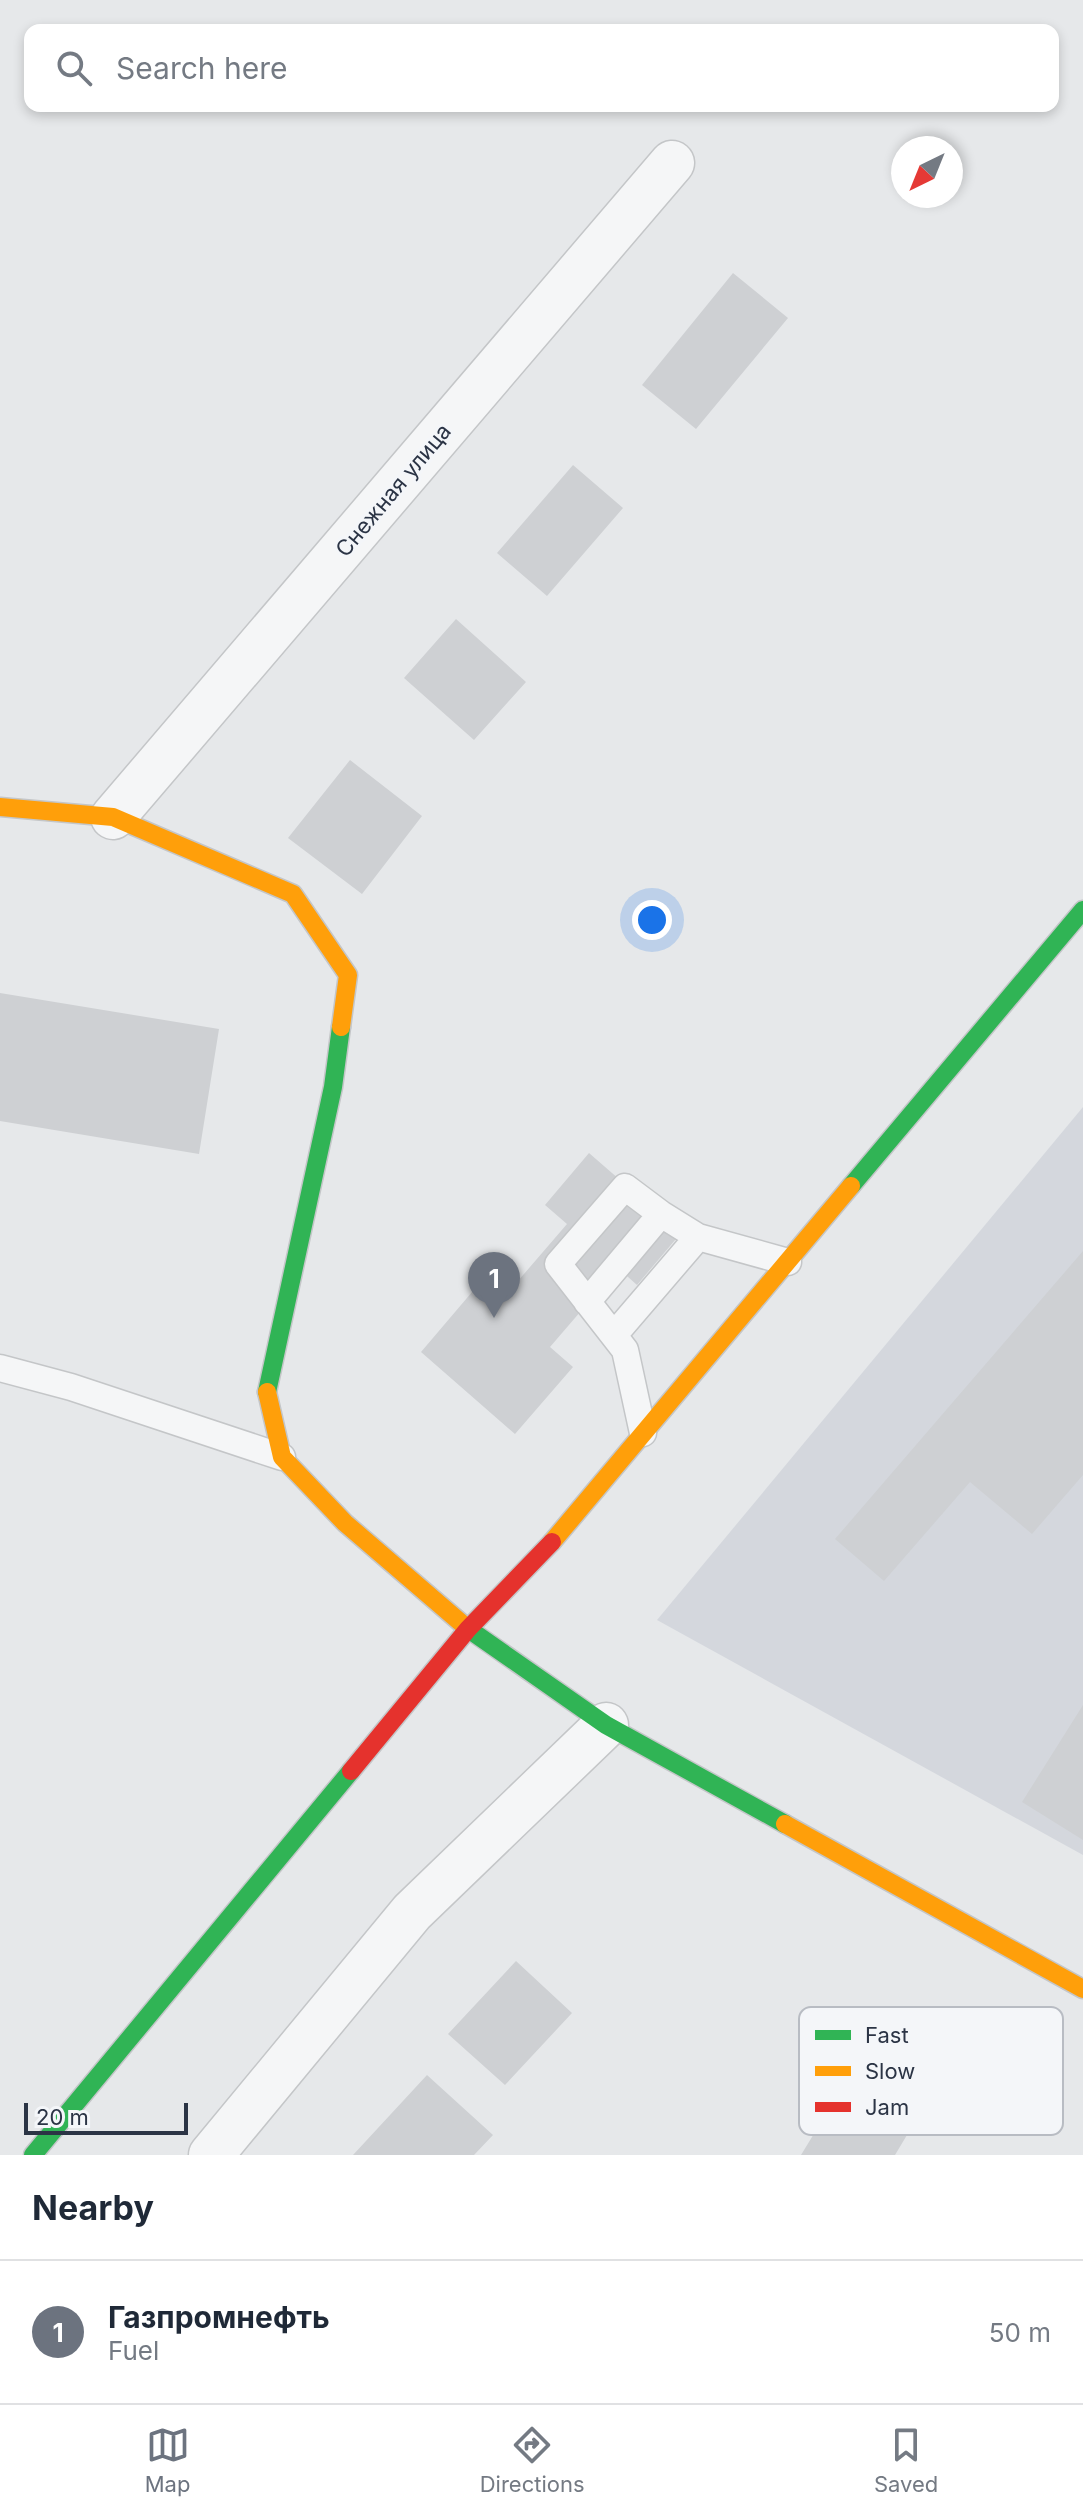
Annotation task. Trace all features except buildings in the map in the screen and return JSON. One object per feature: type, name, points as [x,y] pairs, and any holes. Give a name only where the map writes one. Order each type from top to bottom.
[{"type":"street","name":"Снежная улица","points":[[113,817],[672,163]]},
{"type":"street","points":[[0,807],[113,817],[293,894],[348,975],[330,1102],[266,1389],[282,1457],[345,1523],[468,1629],[606,1725],[1083,1989]]},
{"type":"street","points":[[33,2155],[468,1629],[538,1558],[1083,910]]},
{"type":"street","points":[[211,2155],[412,1912],[606,1725]]},
{"type":"lane","points":[[643,1433],[625,1350],[558,1264],[625,1187],[698,1237],[788,1262]]},
{"type":"lane","points":[[587,1302],[661,1214]]},
{"type":"lane","points":[[614,1335],[698,1237]]},
{"type":"lane","points":[[0,1368],[71,1387],[282,1457]]},
{"type":"shaded area","points":[[1083,1107],[1083,1855],[657,1620]]},
{"type":"traffic: fast","points":[[851,1186],[1083,910]]},
{"type":"traffic: fast","points":[[267,1392],[333,1087],[341,1027]]},
{"type":"traffic: fast","points":[[467,1628],[606,1725],[785,1824]]},
{"type":"traffic: fast","points":[[33,2155],[351,1771]]},
{"type":"traffic: slow","points":[[0,807],[113,817],[293,894],[348,975],[341,1027]]},
{"type":"traffic: slow","points":[[552,1542],[851,1186]]},
{"type":"traffic: slow","points":[[267,1392],[282,1457],[345,1523],[467,1628]]},
{"type":"traffic: slow","points":[[785,1824],[1083,1989]]},
{"type":"traffic: jam","points":[[351,1771],[468,1629],[552,1542]]},
{"type":"place","name":"Газпромнефть","points":[[494,1318]]}]
